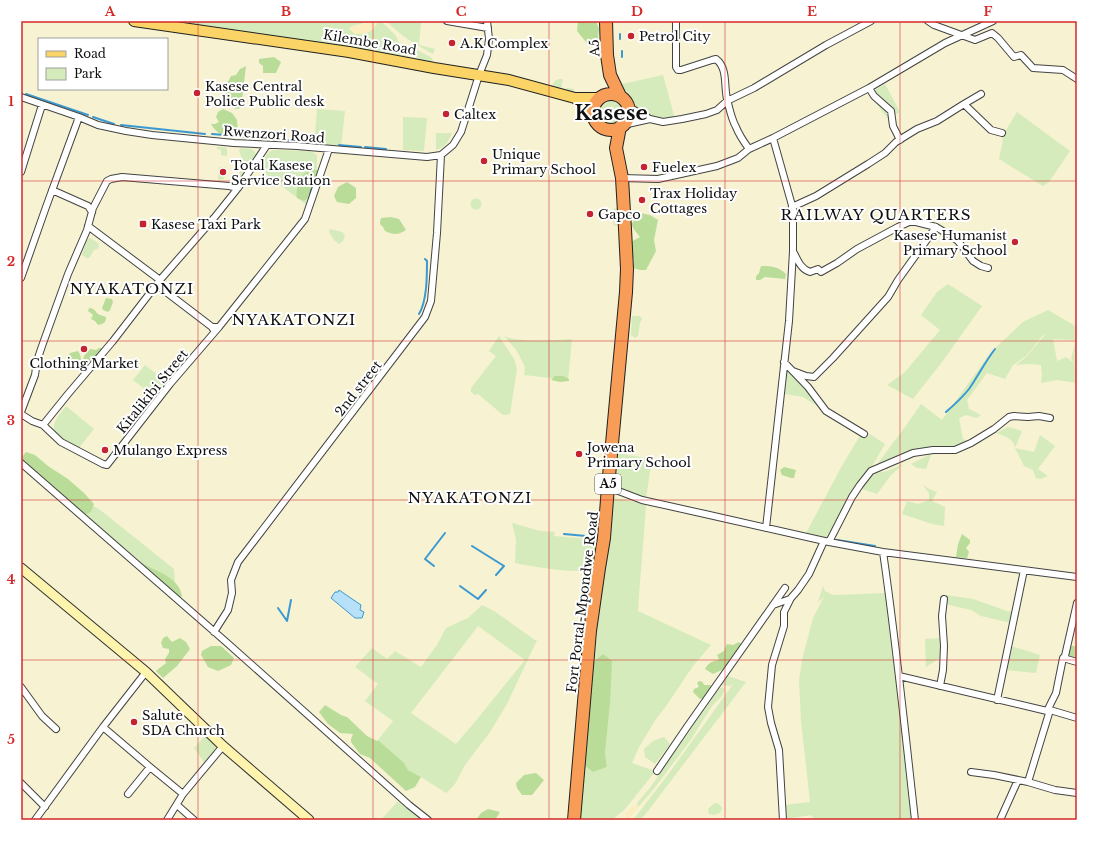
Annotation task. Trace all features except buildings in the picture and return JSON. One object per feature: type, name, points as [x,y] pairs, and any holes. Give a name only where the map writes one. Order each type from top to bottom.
[{"type":"highway","name":"A5","points":[[606,21],[608,43],[607,55],[610,74],[620,96],[626,101],[629,107],[627,120],[622,126]]},
{"type":"highway","name":"A5","points":[[592,112],[593,107],[601,96],[610,74]]},
{"type":"highway","name":"Kilembe Road","points":[[601,96],[612,94],[620,96]]},
{"type":"highway","name":"Kilembe Road","points":[[592,112],[597,124],[602,128]]},
{"type":"highway","points":[[602,128],[614,130],[622,126]]},
{"type":"highway","name":"Fort Portal-Mpondwe Road","points":[[616,148],[622,126]]},
{"type":"highway","name":"Fort Portal-Mpondwe Road","points":[[574,820],[590,631],[604,538],[626,292],[626,246],[622,178],[616,148],[602,128]]},
{"type":"main road","name":"Kilembe Road","points":[[134,21],[330,49],[509,80],[575,98],[601,96]]},
{"type":"main road","name":"Kilembe Road","points":[[575,98],[592,112]]},
{"type":"street","points":[[447,21],[488,28]]},
{"type":"street","points":[[441,155],[453,145],[461,132],[487,55],[489,39],[487,21]]},
{"type":"street","points":[[676,21],[677,69],[681,70],[716,59],[721,64],[725,78],[727,101],[736,128],[749,149]]},
{"type":"street","points":[[629,107],[650,119],[663,122],[706,114],[717,110],[727,101],[754,88],[826,45],[871,21]]},
{"type":"street","points":[[928,21],[934,25],[975,40],[992,33],[1014,57],[1021,55],[1033,68],[1063,70],[1077,79]]},
{"type":"street","points":[[622,178],[658,179],[718,166],[738,158],[749,149],[774,138],[869,88],[945,43],[993,21]]},
{"type":"street","points":[[869,88],[874,96],[891,111],[893,126],[900,140]]},
{"type":"street","points":[[792,207],[816,196],[843,180],[886,153],[896,142],[917,129],[937,121],[982,94]]},
{"type":"street","name":"Rwenzori Road","points":[[21,97],[98,125],[146,134],[234,143],[427,157],[441,155]]},
{"type":"street","points":[[964,104],[991,130],[1002,133]]},
{"type":"street","points":[[21,172],[42,105]]},
{"type":"street","points":[[21,278],[79,117]]},
{"type":"street","points":[[622,126],[650,119]]},
{"type":"street","points":[[766,528],[789,321],[793,251],[792,207],[774,138]]},
{"type":"street","points":[[238,188],[122,177],[107,181],[95,204],[88,226],[68,274],[42,346],[37,361],[35,375],[21,413],[32,421],[43,425],[158,283],[238,188],[267,145]]},
{"type":"street","name":"Kitalikibi Street","points":[[43,425],[61,442],[107,465],[170,384],[305,219],[308,214],[329,149]]},
{"type":"street","name":"2nd street","points":[[214,632],[228,610],[232,593],[231,580],[238,562],[425,317],[432,301],[441,155]]},
{"type":"street","points":[[52,190],[88,206],[92,212]]},
{"type":"street","points":[[88,206],[95,204]]},
{"type":"street","points":[[793,251],[799,264],[806,271],[810,272],[818,269],[821,272],[858,248],[909,222],[916,222],[936,227],[956,238],[973,261],[988,268]]},
{"type":"street","points":[[88,226],[215,329]]},
{"type":"street","points":[[793,371],[806,376],[814,377],[833,358],[888,297],[898,280],[936,227]]},
{"type":"street","points":[[784,362],[808,387],[826,411],[864,434]]},
{"type":"street","points":[[784,820],[779,750],[768,707],[772,665],[777,653],[784,626],[784,612],[790,599],[809,574],[852,497],[871,471],[914,453],[933,450],[955,450],[971,443],[994,429],[1009,416],[1039,416],[1050,418]]},
{"type":"street","points":[[21,463],[428,820]]},
{"type":"street","points":[[608,488],[642,500],[826,542],[883,552],[1076,575]]},
{"type":"street","points":[[883,552],[915,820]]},
{"type":"street","points":[[21,568],[146,672],[223,746],[309,820]]},
{"type":"street","points":[[997,700],[1024,570]]},
{"type":"street","points":[[657,771],[785,588]]},
{"type":"street","points":[[773,605],[790,599]]},
{"type":"street","points":[[940,686],[943,670],[944,646],[942,616],[944,599]]},
{"type":"street","points":[[1028,782],[1049,711],[1056,693],[1063,658],[1065,656],[1077,604]]},
{"type":"street","points":[[1063,658],[1077,662]]},
{"type":"street","points":[[35,820],[103,727],[146,672]]},
{"type":"street","points":[[899,676],[1077,718]]},
{"type":"street","points":[[21,687],[42,716],[56,729]]},
{"type":"street","points":[[103,727],[183,794]]},
{"type":"street","points":[[167,820],[183,794],[223,746]]},
{"type":"street","points":[[128,794],[150,767]]},
{"type":"street","points":[[971,772],[994,775],[1028,782],[1055,790],[1077,793]]},
{"type":"street","points":[[1000,820],[1018,780]]},
{"type":"street","points":[[21,783],[45,807]]},
{"type":"street","points":[[177,805],[194,820]]},
{"type":"shaded area","points":[[21,21],[1077,21],[1077,820],[21,820]]},
{"type":"green space","points":[[164,21],[367,21],[349,28],[355,34],[376,26],[378,21],[381,21],[396,36],[402,50],[412,60],[320,43]]},
{"type":"green space","points":[[386,21],[421,22],[419,45],[435,49],[433,54],[408,39]]},
{"type":"green space","points":[[578,21],[596,21],[599,29],[597,43],[591,46],[586,42],[577,31]]},
{"type":"green space","points":[[414,48],[432,58],[433,61],[425,61],[417,58]]},
{"type":"green space","points":[[274,57],[281,62],[276,73],[263,73],[263,66],[259,63],[259,59]]},
{"type":"green space","points":[[246,66],[241,108],[235,109],[229,101],[223,97],[221,89],[231,76],[236,75],[240,69]]},
{"type":"green space","points":[[663,75],[675,119],[649,115],[640,111],[618,85]]},
{"type":"green space","points":[[559,79],[563,79],[561,89],[574,89],[573,94],[554,88],[552,85]]},
{"type":"green space","points":[[885,84],[900,112],[888,119],[869,94]]},
{"type":"green space","points":[[611,100],[620,104],[624,113],[620,122],[611,126],[602,122],[598,113],[602,104]]},
{"type":"green space","points":[[223,109],[232,113],[237,120],[238,132],[233,137],[220,134],[211,124],[219,122],[216,117],[218,112]]},
{"type":"green space","points":[[317,109],[345,111],[341,146],[314,144]]},
{"type":"green space","points":[[1017,112],[1070,151],[1049,182],[1043,186],[999,159],[1003,135]]},
{"type":"green space","points":[[403,117],[427,118],[424,151],[403,150]]},
{"type":"green space","points":[[436,133],[452,133],[446,144],[436,150]]},
{"type":"green space","points":[[217,147],[225,147],[227,149],[227,156],[221,155],[221,150],[217,149]]},
{"type":"green space","points":[[240,148],[253,150],[255,152],[255,157],[239,178],[237,177],[241,165],[241,156],[239,152]]},
{"type":"green space","points":[[273,150],[310,151],[317,155],[317,168],[308,206],[259,169],[266,155]]},
{"type":"green space","points":[[219,167],[226,167],[224,179],[219,180],[218,178]]},
{"type":"green space","points":[[312,169],[317,170],[315,187],[309,197],[304,201],[297,198],[297,189],[303,175]]},
{"type":"green space","points":[[347,182],[356,188],[356,198],[349,204],[337,202],[334,196],[338,187]]},
{"type":"green space","points":[[474,199],[478,199],[480,200],[480,208],[474,209],[471,206],[471,202]]},
{"type":"green space","points":[[618,207],[617,225],[614,226],[612,210]]},
{"type":"green space","points":[[640,213],[650,215],[658,220],[654,240],[656,251],[646,270],[633,268],[634,259],[630,256],[629,243],[640,237],[631,224],[634,221],[629,216],[631,214]]},
{"type":"green space","points":[[391,217],[399,219],[406,230],[396,234],[385,231],[380,224],[381,218]]},
{"type":"green space","points":[[330,229],[342,232],[345,236],[343,241],[339,244],[334,240],[329,232]]},
{"type":"green space","points":[[89,238],[98,243],[99,246],[98,249],[94,250],[89,258],[86,258],[82,255],[86,242]]},
{"type":"green space","points":[[761,266],[778,268],[786,274],[785,279],[765,277],[760,280],[756,280],[756,276],[759,273]]},
{"type":"green space","points":[[948,284],[982,306],[942,362],[913,399],[887,385],[905,372],[940,330],[921,315],[937,292]]},
{"type":"green space","points":[[106,298],[112,299],[113,302],[108,312],[102,308]]},
{"type":"green space","points":[[89,308],[106,317],[103,324],[98,325],[91,319],[93,315],[88,311]]},
{"type":"green space","points":[[1048,310],[1077,327],[1077,383],[1057,380],[1041,383],[1041,365],[1016,365],[1026,357],[1044,336],[1044,334],[1026,356],[1013,365],[1005,379],[987,373],[967,400],[969,409],[981,415],[977,418],[966,415],[959,418],[963,439],[969,442],[954,448],[933,449],[886,469],[872,471],[921,404],[942,420],[991,352],[1023,322]],"holes":[[[1053,339],[1076,340],[1071,359],[1074,363],[1066,357],[1057,361]]]},
{"type":"green space","points":[[632,316],[640,316],[642,319],[638,336],[635,338],[631,335]]},
{"type":"green space","points":[[499,336],[514,359],[517,369],[510,414],[503,415],[478,394],[475,395],[471,392],[471,388],[496,356],[489,351]]},
{"type":"green space","points":[[504,336],[518,340],[572,339],[568,380],[524,375],[525,367],[517,351]]},
{"type":"green space","points":[[103,348],[105,351],[89,366],[83,361],[84,356],[90,349],[96,350]]},
{"type":"green space","points":[[78,351],[81,357],[81,363],[78,367],[71,369],[67,364],[67,358],[70,353]]},
{"type":"green space","points":[[145,365],[171,385],[160,401],[133,380]]},
{"type":"green space","points":[[787,368],[808,389],[822,409],[803,397],[785,394]]},
{"type":"green space","points":[[555,376],[563,376],[569,379],[569,381],[560,382],[551,380]]},
{"type":"green space","points":[[66,406],[94,429],[78,449],[55,435],[55,422]]},
{"type":"green space","points":[[1008,427],[1022,431],[1015,448],[1011,440],[996,433]]},
{"type":"green space","points":[[861,434],[867,437],[870,434],[885,444],[829,538],[805,535],[843,464]]},
{"type":"green space","points":[[1040,435],[1055,446],[1038,469],[1048,476],[1041,479],[1036,478],[1033,470],[1024,466],[1015,448],[1034,452]]},
{"type":"green space","points":[[26,452],[35,455],[48,466],[68,479],[84,493],[94,504],[91,512],[85,515],[21,458]]},
{"type":"green space","points":[[935,452],[931,455],[926,469],[917,468],[911,464]]},
{"type":"green space","points":[[616,453],[652,459],[646,498],[623,492],[613,486]]},
{"type":"green space","points":[[904,464],[891,475],[877,494],[862,489],[872,474],[887,471]]},
{"type":"green space","points":[[784,467],[796,470],[794,478],[782,475],[780,470]]},
{"type":"green space","points":[[922,484],[937,492],[932,501],[945,507],[944,526],[932,524],[902,514],[907,501],[918,504],[929,500],[929,493]]},
{"type":"green space","points":[[614,498],[646,504],[638,611],[711,645],[693,666],[656,719],[639,747],[632,763],[652,770],[654,773],[625,809],[612,820],[577,820],[584,765],[593,772],[607,767],[605,754],[610,704],[603,654],[594,661],[603,568]]},
{"type":"green space","points":[[93,506],[99,509],[174,569],[175,582],[141,562],[85,515],[91,512]]},
{"type":"green space","points":[[512,523],[540,531],[555,532],[554,536],[600,540],[593,571],[573,571],[515,563],[516,540]]},
{"type":"green space","points":[[962,534],[970,540],[970,543],[966,548],[969,552],[967,558],[956,557],[958,544]]},
{"type":"green space","points":[[137,559],[170,578],[179,589],[182,596],[180,598]]},
{"type":"green space","points":[[823,586],[825,591],[833,595],[887,593],[913,820],[814,820],[812,815],[784,819],[783,805],[810,802],[801,720],[799,681],[802,660],[813,618],[824,597],[818,602]]},
{"type":"green space","points":[[946,595],[973,599],[1014,612],[1011,623],[981,616],[971,610],[945,604]]},
{"type":"green space","points":[[482,605],[494,611],[537,640],[507,704],[490,732],[465,765],[455,784],[446,793],[408,770],[403,763],[378,740],[393,721],[365,701],[378,684],[355,667],[372,648],[387,659],[395,651],[421,667],[437,645],[446,628],[468,618]],"holes":[[[478,626],[525,660],[456,744],[411,713]]]},
{"type":"green space","points":[[167,636],[172,642],[180,638],[186,642],[190,649],[177,666],[163,678],[156,671],[166,663],[165,659],[169,653],[169,649],[163,648],[161,643],[163,638]]},
{"type":"green space","points":[[942,638],[943,656],[926,667],[925,639]]},
{"type":"green space","points":[[739,642],[742,645],[726,668],[713,674],[705,669],[710,663],[719,659],[717,655],[724,651],[727,644],[733,645]]},
{"type":"green space","points":[[211,646],[221,646],[234,658],[231,665],[218,671],[208,667],[201,655],[202,651]]},
{"type":"green space","points":[[1011,646],[1040,655],[1036,673],[1006,670]]},
{"type":"green space","points":[[1070,646],[1076,647],[1077,659],[1068,655],[1068,649]]},
{"type":"green space","points":[[603,654],[612,661],[610,704],[605,754],[607,767],[593,772],[584,765],[589,690],[594,661]]},
{"type":"green space","points":[[728,676],[746,682],[648,811],[640,820],[633,820],[667,776],[734,683],[730,686],[721,685]]},
{"type":"green space","points":[[699,681],[704,685],[712,686],[706,698],[700,699],[693,692],[694,689],[699,687],[697,683]]},
{"type":"green space","points":[[722,687],[725,689],[722,696],[712,706],[690,741],[653,790],[638,807],[637,803],[649,789],[719,689]]},
{"type":"green space","points":[[325,705],[347,717],[367,736],[377,741],[378,740],[404,763],[408,770],[421,777],[415,787],[406,791],[370,758],[360,754],[351,742],[353,734],[340,733],[328,724],[319,712]]},
{"type":"green space","points":[[205,736],[218,748],[206,765],[194,748]]},
{"type":"green space","points":[[664,737],[670,744],[655,764],[645,757],[644,749],[653,741]]},
{"type":"green space","points":[[536,773],[544,780],[532,795],[522,795],[517,788],[516,783],[524,775]]},
{"type":"green space","points":[[398,801],[421,820],[381,820]]},
{"type":"green space","points":[[715,803],[719,804],[722,808],[720,813],[714,815],[709,814],[708,809]]},
{"type":"green space","points":[[488,809],[500,812],[495,820],[476,820],[481,813]]},
{"type":"sand","points":[[367,21],[378,21],[371,31],[366,33],[355,34],[349,28],[363,24]]},
{"type":"sand","points":[[637,803],[638,807],[628,820],[626,820],[625,814]]},
{"type":"water","points":[[339,590],[361,605],[360,610],[364,612],[362,618],[355,618],[331,598],[335,592],[338,592]]},
{"type":"waterway","points":[[620,34],[620,39]]},
{"type":"waterway","points":[[622,51],[622,57]]},
{"type":"waterway","points":[[26,94],[88,115]]},
{"type":"waterway","points":[[93,117],[114,124]]},
{"type":"waterway","points":[[121,125],[205,134]]},
{"type":"waterway","points":[[212,134],[237,136],[238,134]]},
{"type":"waterway","points":[[244,137],[298,141],[298,138]]},
{"type":"waterway","points":[[339,145],[361,147]]},
{"type":"waterway","points":[[365,147],[386,149]]},
{"type":"waterway","points":[[310,198],[311,190]]},
{"type":"waterway","points":[[419,314],[424,302],[426,288],[427,261],[425,259]]},
{"type":"waterway","points":[[946,412],[969,389],[995,349]]},
{"type":"waterway","points":[[434,566],[425,559],[445,533]]},
{"type":"waterway","points":[[564,534],[586,536]]},
{"type":"waterway","points":[[837,540],[875,546]]},
{"type":"waterway","points":[[472,546],[504,566],[496,575]]},
{"type":"waterway","points":[[460,586],[478,599],[486,590]]},
{"type":"waterway","points":[[278,608],[287,621],[291,600]]},
{"type":"place","name":"Petrol City","points":[[631,36]]},
{"type":"place","name":"A.K Complex","points":[[452,43]]},
{"type":"place","name":"Kasese Central Police Public desk","points":[[197,93]]},
{"type":"place","name":"Caltex","points":[[446,114]]},
{"type":"place","name":"Unique Primary School","points":[[484,161]]},
{"type":"place","name":"Fuelex","points":[[644,167]]},
{"type":"place","name":"Total Kasese Service Station","points":[[223,172]]},
{"type":"place","name":"Trax Holiday Cottages","points":[[642,200]]},
{"type":"place","name":"Gapco","points":[[590,214]]},
{"type":"place","name":"Kasese Taxi Park","points":[[143,224]]},
{"type":"place","name":"Kasese Humanist Primary School","points":[[1015,242]]},
{"type":"place","name":"Clothing Market","points":[[84,349]]},
{"type":"place","name":"Mulango Express","points":[[105,450]]},
{"type":"place","name":"Jowena Primary School","points":[[579,454]]},
{"type":"place","name":"Salute SDA Church","points":[[134,722]]},
{"type":"district","name":"Kasese","points":[[611,113]]},
{"type":"district","name":"RAILWAY QUARTERS","points":[[876,215]]},
{"type":"district","name":"NYAKATONZI","points":[[132,289]]},
{"type":"district","name":"NYAKATONZI","points":[[294,320]]},
{"type":"district","name":"NYAKATONZI","points":[[470,498]]}]
